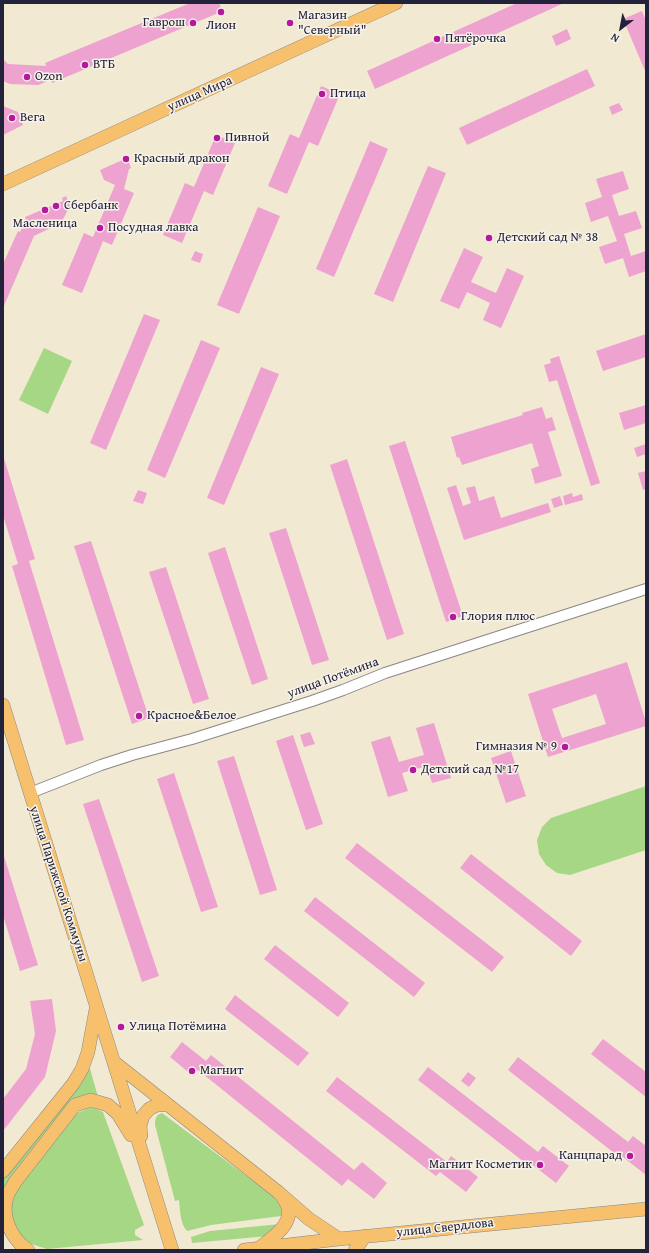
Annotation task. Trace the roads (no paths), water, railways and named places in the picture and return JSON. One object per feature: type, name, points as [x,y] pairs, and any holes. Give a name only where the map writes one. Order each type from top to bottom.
[{"type":"main road","name":"улица Мира","points":[[3,184],[396,3]]},
{"type":"main road","name":"улица Парижской Коммуны","points":[[3,705],[143,1157]]},
{"type":"main road","points":[[3,1171],[73,1084],[82,1069],[88,1052],[97,1005]]},
{"type":"main road","points":[[114,1062],[278,1192],[309,1219],[339,1239]]},
{"type":"main road","points":[[28,1250],[15,1240],[8,1228],[5,1205],[8,1195],[15,1182],[76,1105],[91,1100],[108,1105],[118,1114],[143,1157],[172,1250]]},
{"type":"main road","points":[[143,1157],[140,1126],[143,1116],[149,1109],[157,1105],[168,1105]]},
{"type":"main road","points":[[258,1249],[283,1229],[288,1219],[289,1214],[287,1204],[278,1192]]},
{"type":"main road","name":"улица Свердлова","points":[[244,1250],[365,1236],[646,1209]]},
{"type":"main road","points":[[355,1250],[365,1236]]},
{"type":"street","name":"улица Потёмина","points":[[30,792],[101,765],[192,739],[312,701],[385,673],[646,589]]},
{"type":"place","name":"Лион","points":[[221,12]]},
{"type":"place","name":"Гаврош","points":[[193,23]]},
{"type":"place","name":"Магазин \"Северный\"","points":[[290,23]]},
{"type":"place","name":"Пятёрочка","points":[[437,39]]},
{"type":"place","name":"ВТБ","points":[[85,65]]},
{"type":"place","name":"Ozon","points":[[27,77]]},
{"type":"place","name":"Птица","points":[[322,94]]},
{"type":"place","name":"Вега","points":[[12,118]]},
{"type":"place","name":"Пивной","points":[[217,138]]},
{"type":"place","name":"Красный дракон","points":[[126,159]]},
{"type":"place","name":"Сбербанк","points":[[56,206]]},
{"type":"place","name":"Масленица","points":[[45,210]]},
{"type":"place","name":"Посудная лавка","points":[[100,228]]},
{"type":"place","name":"Детский сад № 38","points":[[489,238]]},
{"type":"place","name":"Глория плюс","points":[[453,617]]},
{"type":"place","name":"Красное&Белое","points":[[139,716]]},
{"type":"place","name":"Гимназия № 9","points":[[565,747]]},
{"type":"place","name":"Детский сад №17","points":[[413,770]]},
{"type":"place","name":"Улица Потёмина","points":[[121,1027]]},
{"type":"place","name":"Магнит","points":[[192,1071]]},
{"type":"place","name":"Канцпарад","points":[[630,1156]]},
{"type":"place","name":"Магнит Косметик","points":[[540,1165]]}]
